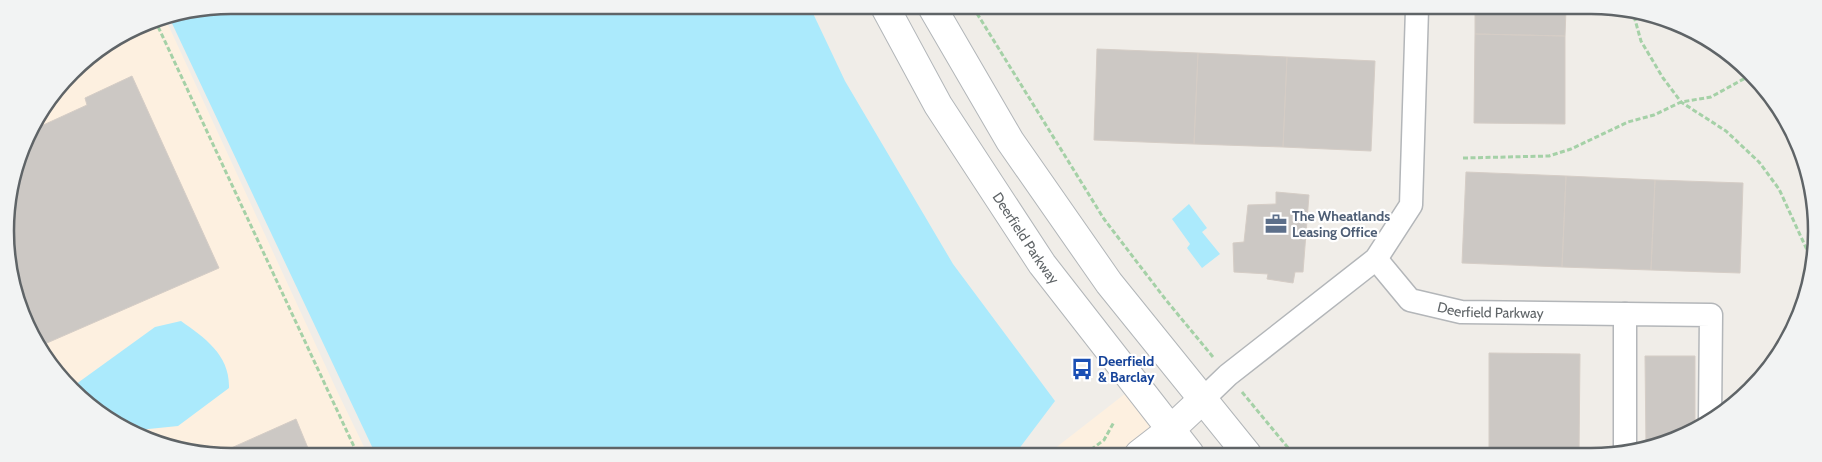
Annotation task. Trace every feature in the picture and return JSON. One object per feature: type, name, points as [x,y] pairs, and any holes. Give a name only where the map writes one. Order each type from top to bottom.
[{"type":"main road","name":"Deerfield Parkway","points":[[889,14],[938,106],[1042,264],[1185,448]]},
{"type":"main road","points":[[936,14],[1010,141],[1109,283],[1242,448]]},
{"type":"main road","points":[[1147,448],[1170,430],[1202,400]]},
{"type":"street","points":[[1202,400],[1228,375],[1376,259],[1410,205],[1417,14]]},
{"type":"street","name":"Deerfield Parkway","points":[[1376,259],[1410,300],[1460,312],[1711,315],[1710,413]]},
{"type":"street","points":[[1625,314],[1625,445]]},
{"type":"path","points":[[977,14],[1104,219],[1166,300],[1289,448]]},
{"type":"path","points":[[1635,18],[1641,41],[1663,78],[1681,102],[1726,131],[1759,162],[1779,190],[1807,251]]},
{"type":"path","points":[[158,26],[355,448]]},
{"type":"path","points":[[1463,158],[1549,156],[1571,149],[1628,122],[1654,115],[1681,102],[1711,97],[1746,78]]},
{"type":"path","points":[[1093,448],[1104,440],[1114,422]]},
{"type":"shaded area","points":[[167,23],[365,448],[217,448],[161,437],[122,419],[110,412],[77,385],[50,352],[30,314],[18,273],[14,245],[14,217],[18,189],[30,148],[50,110],[77,77],[110,50],[135,36]]},
{"type":"shaded area","points":[[1135,386],[1171,448],[1055,448]]},
{"type":"water","points":[[217,14],[813,14],[845,81],[953,264],[1055,401],[1020,448],[373,448],[171,22]]},
{"type":"water","points":[[1189,204],[1207,228],[1202,232],[1220,254],[1202,268],[1187,248],[1190,244],[1172,219]]},
{"type":"water","points":[[181,321],[199,334],[221,357],[228,376],[229,388],[178,426],[143,430],[110,412],[76,384],[155,327]]},
{"type":"building","points":[[1475,14],[1566,14],[1565,36],[1475,34]]},
{"type":"building","points":[[1475,34],[1565,36],[1565,124],[1474,123]]},
{"type":"building","points":[[1097,49],[1198,53],[1194,144],[1094,140]]},
{"type":"building","points":[[1198,53],[1287,57],[1283,147],[1194,144]]},
{"type":"building","points":[[1287,57],[1375,61],[1371,151],[1283,147]]},
{"type":"building","points":[[132,76],[219,268],[45,344],[25,301],[18,273],[14,245],[14,217],[18,189],[25,161],[41,126],[87,105],[85,98]]},
{"type":"building","points":[[1466,172],[1566,176],[1562,267],[1462,263]]},
{"type":"building","points":[[1566,176],[1655,180],[1651,270],[1562,267]]},
{"type":"building","points":[[1655,180],[1743,183],[1740,273],[1651,270]]},
{"type":"building","name":"The Wheatlands Leasing Office","points":[[1276,192],[1309,195],[1303,272],[1295,272],[1293,283],[1267,279],[1268,274],[1234,272],[1233,243],[1244,242],[1248,205],[1276,204]]},
{"type":"building","points":[[1489,353],[1580,354],[1579,448],[1489,448]]},
{"type":"building","points":[[1645,356],[1695,356],[1695,422],[1674,432],[1646,441]]},
{"type":"building","points":[[296,419],[308,448],[231,448]]},
{"type":"place","name":"The Wheatlands Leasing Office","points":[[1276,224]]},
{"type":"place","name":"Deerfield & Barclay","points":[[1082,369]]}]
